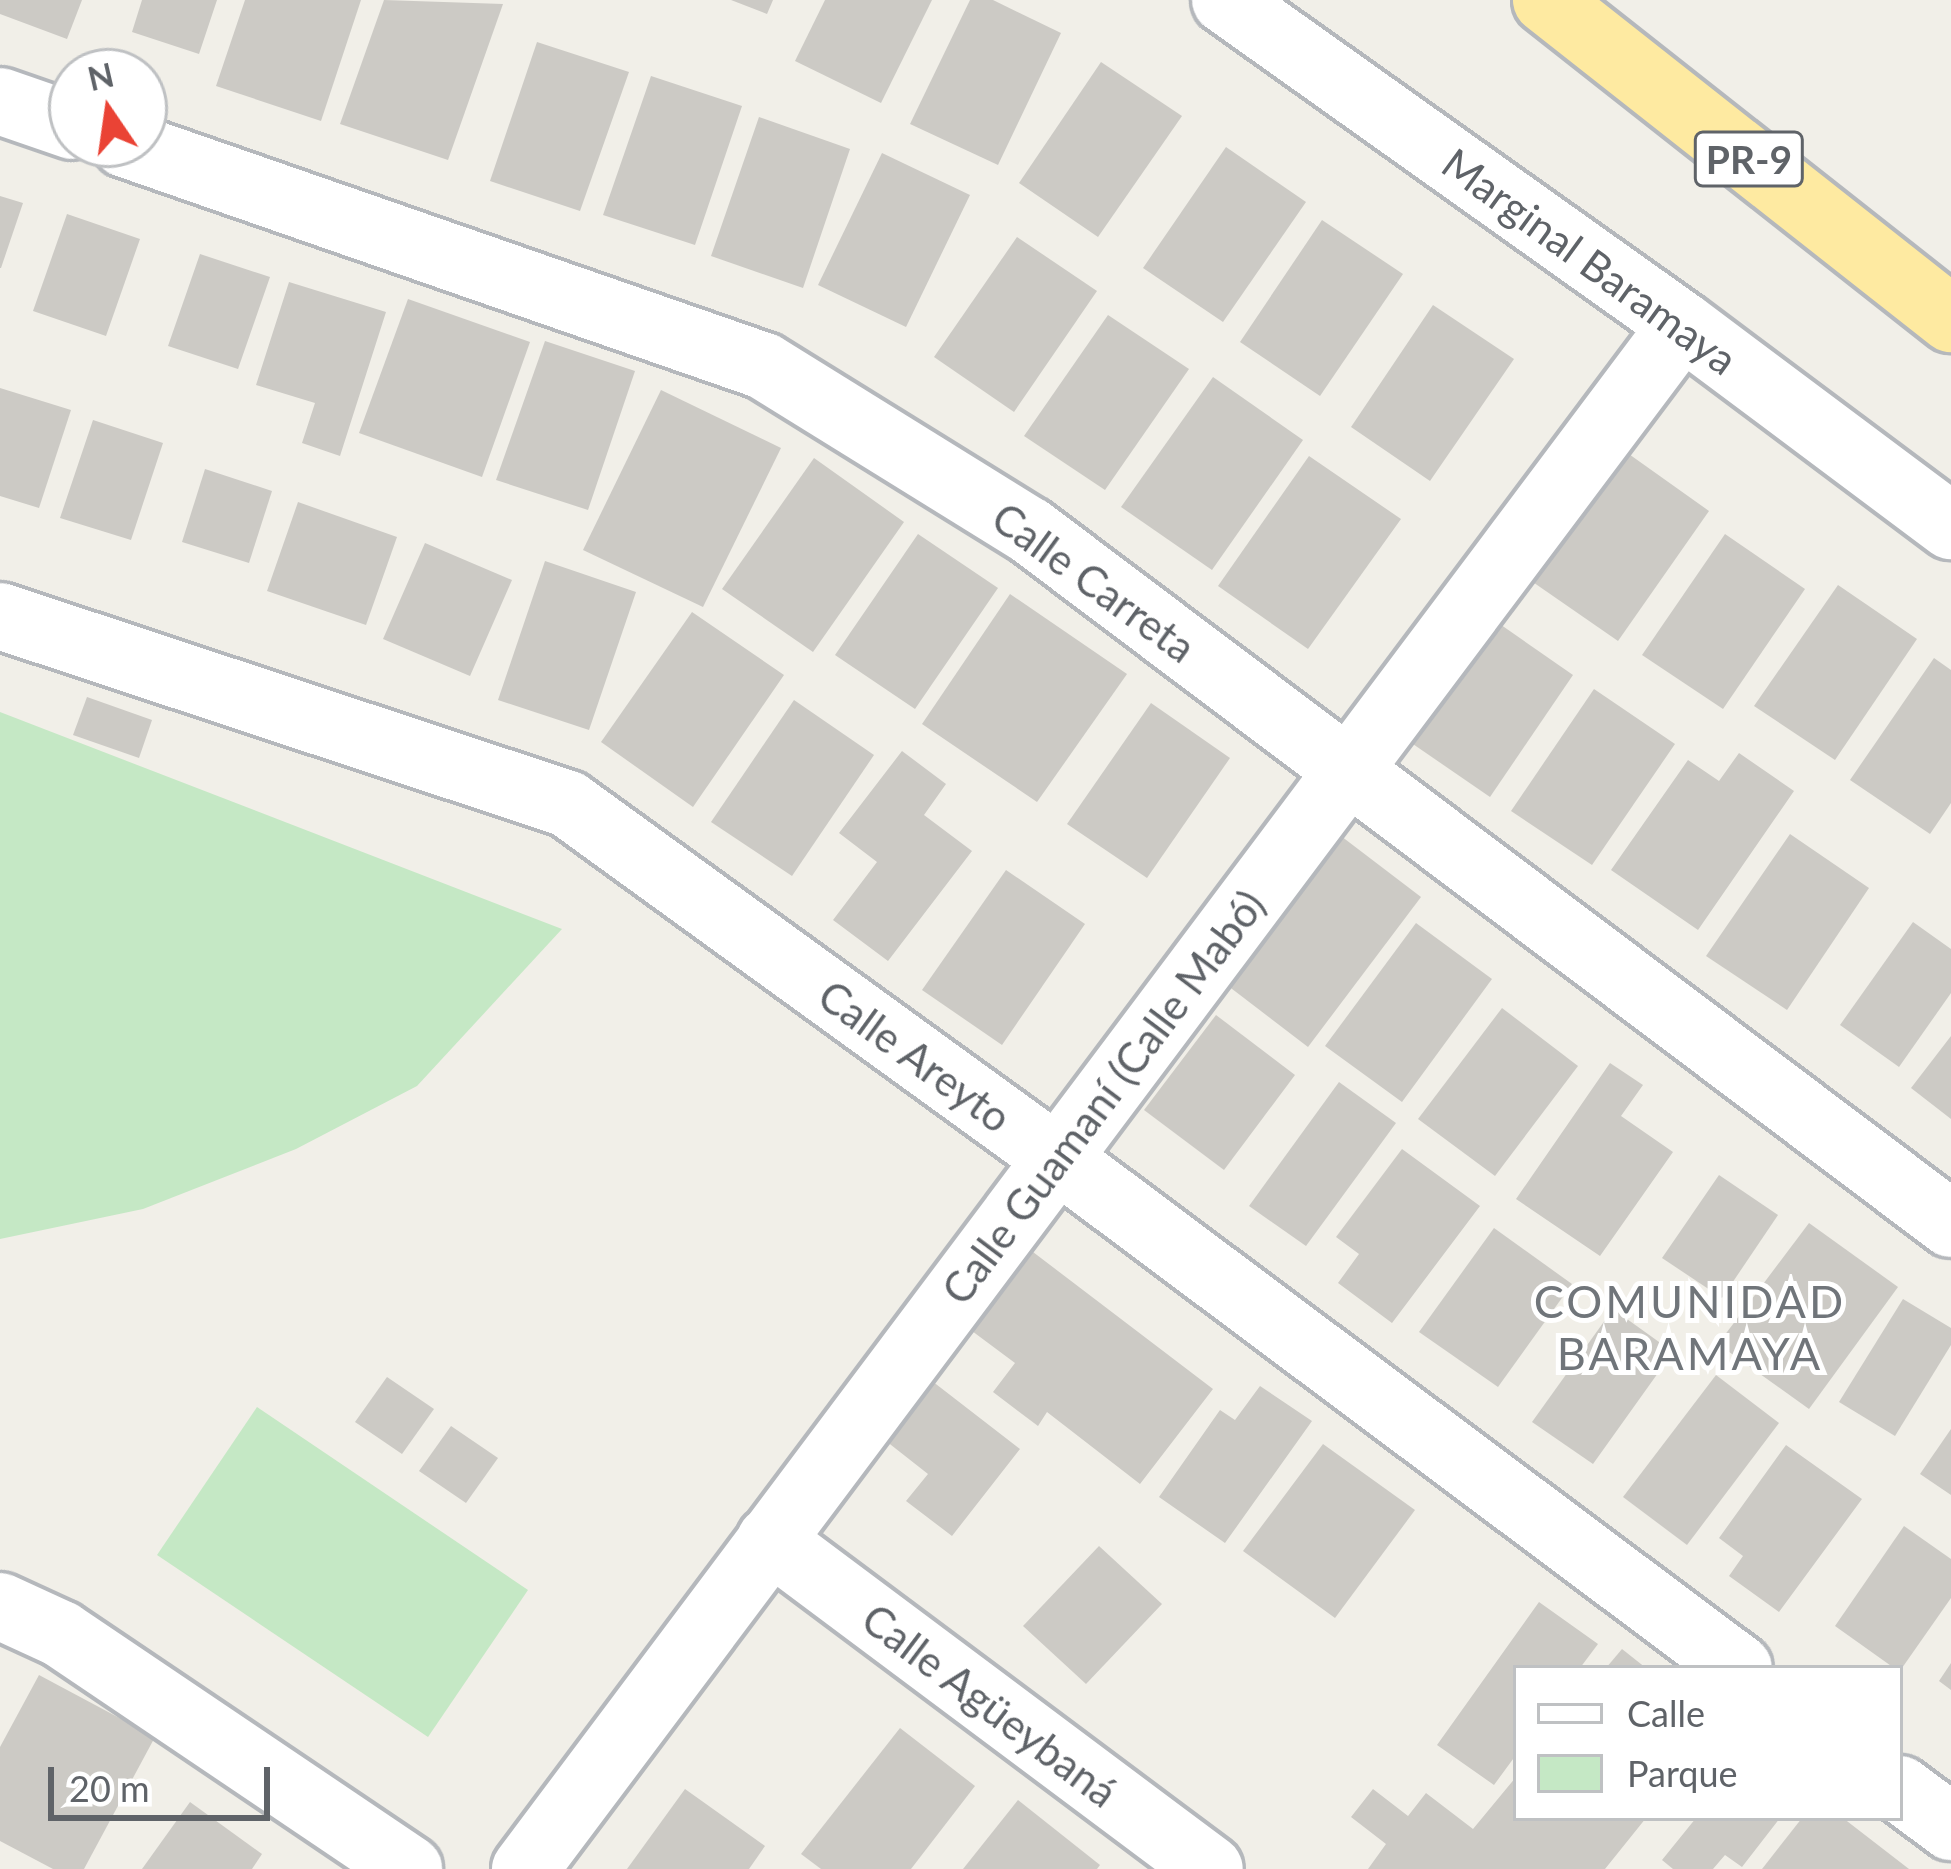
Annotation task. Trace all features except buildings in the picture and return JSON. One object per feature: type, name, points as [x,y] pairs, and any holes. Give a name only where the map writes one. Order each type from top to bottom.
[{"type":"highway","name":"PR-9","points":[[1546,0],[1951,319]]},
{"type":"street","name":"Marginal Baramaya","points":[[1225,0],[1682,325],[1951,526]]},
{"type":"street","points":[[0,100],[48,117]]},
{"type":"street","name":"Calle Carreta","points":[[168,159],[764,366],[1029,530],[1951,1224]]},
{"type":"street","name":"Calle Guamaní (Calle Mabó)","points":[[525,1869],[1682,325]]},
{"type":"street","name":"Calle Areyto","points":[[0,616],[568,804],[1058,1159],[1735,1665]]},
{"type":"street","name":"Calle Agüeybaná","points":[[770,1540],[1210,1869]]},
{"type":"street","points":[[0,1606],[62,1634],[409,1869]]},
{"type":"street","points":[[1903,1791],[1951,1827]]},
{"type":"green space","points":[[0,712],[562,929],[417,1086],[296,1149],[143,1209],[0,1239]]},
{"type":"green space","points":[[257,1407],[528,1590],[428,1737],[157,1555]]},
{"type":"district","name":"COMUNIDAD BARAMAYA","points":[[1690,1328]]}]
